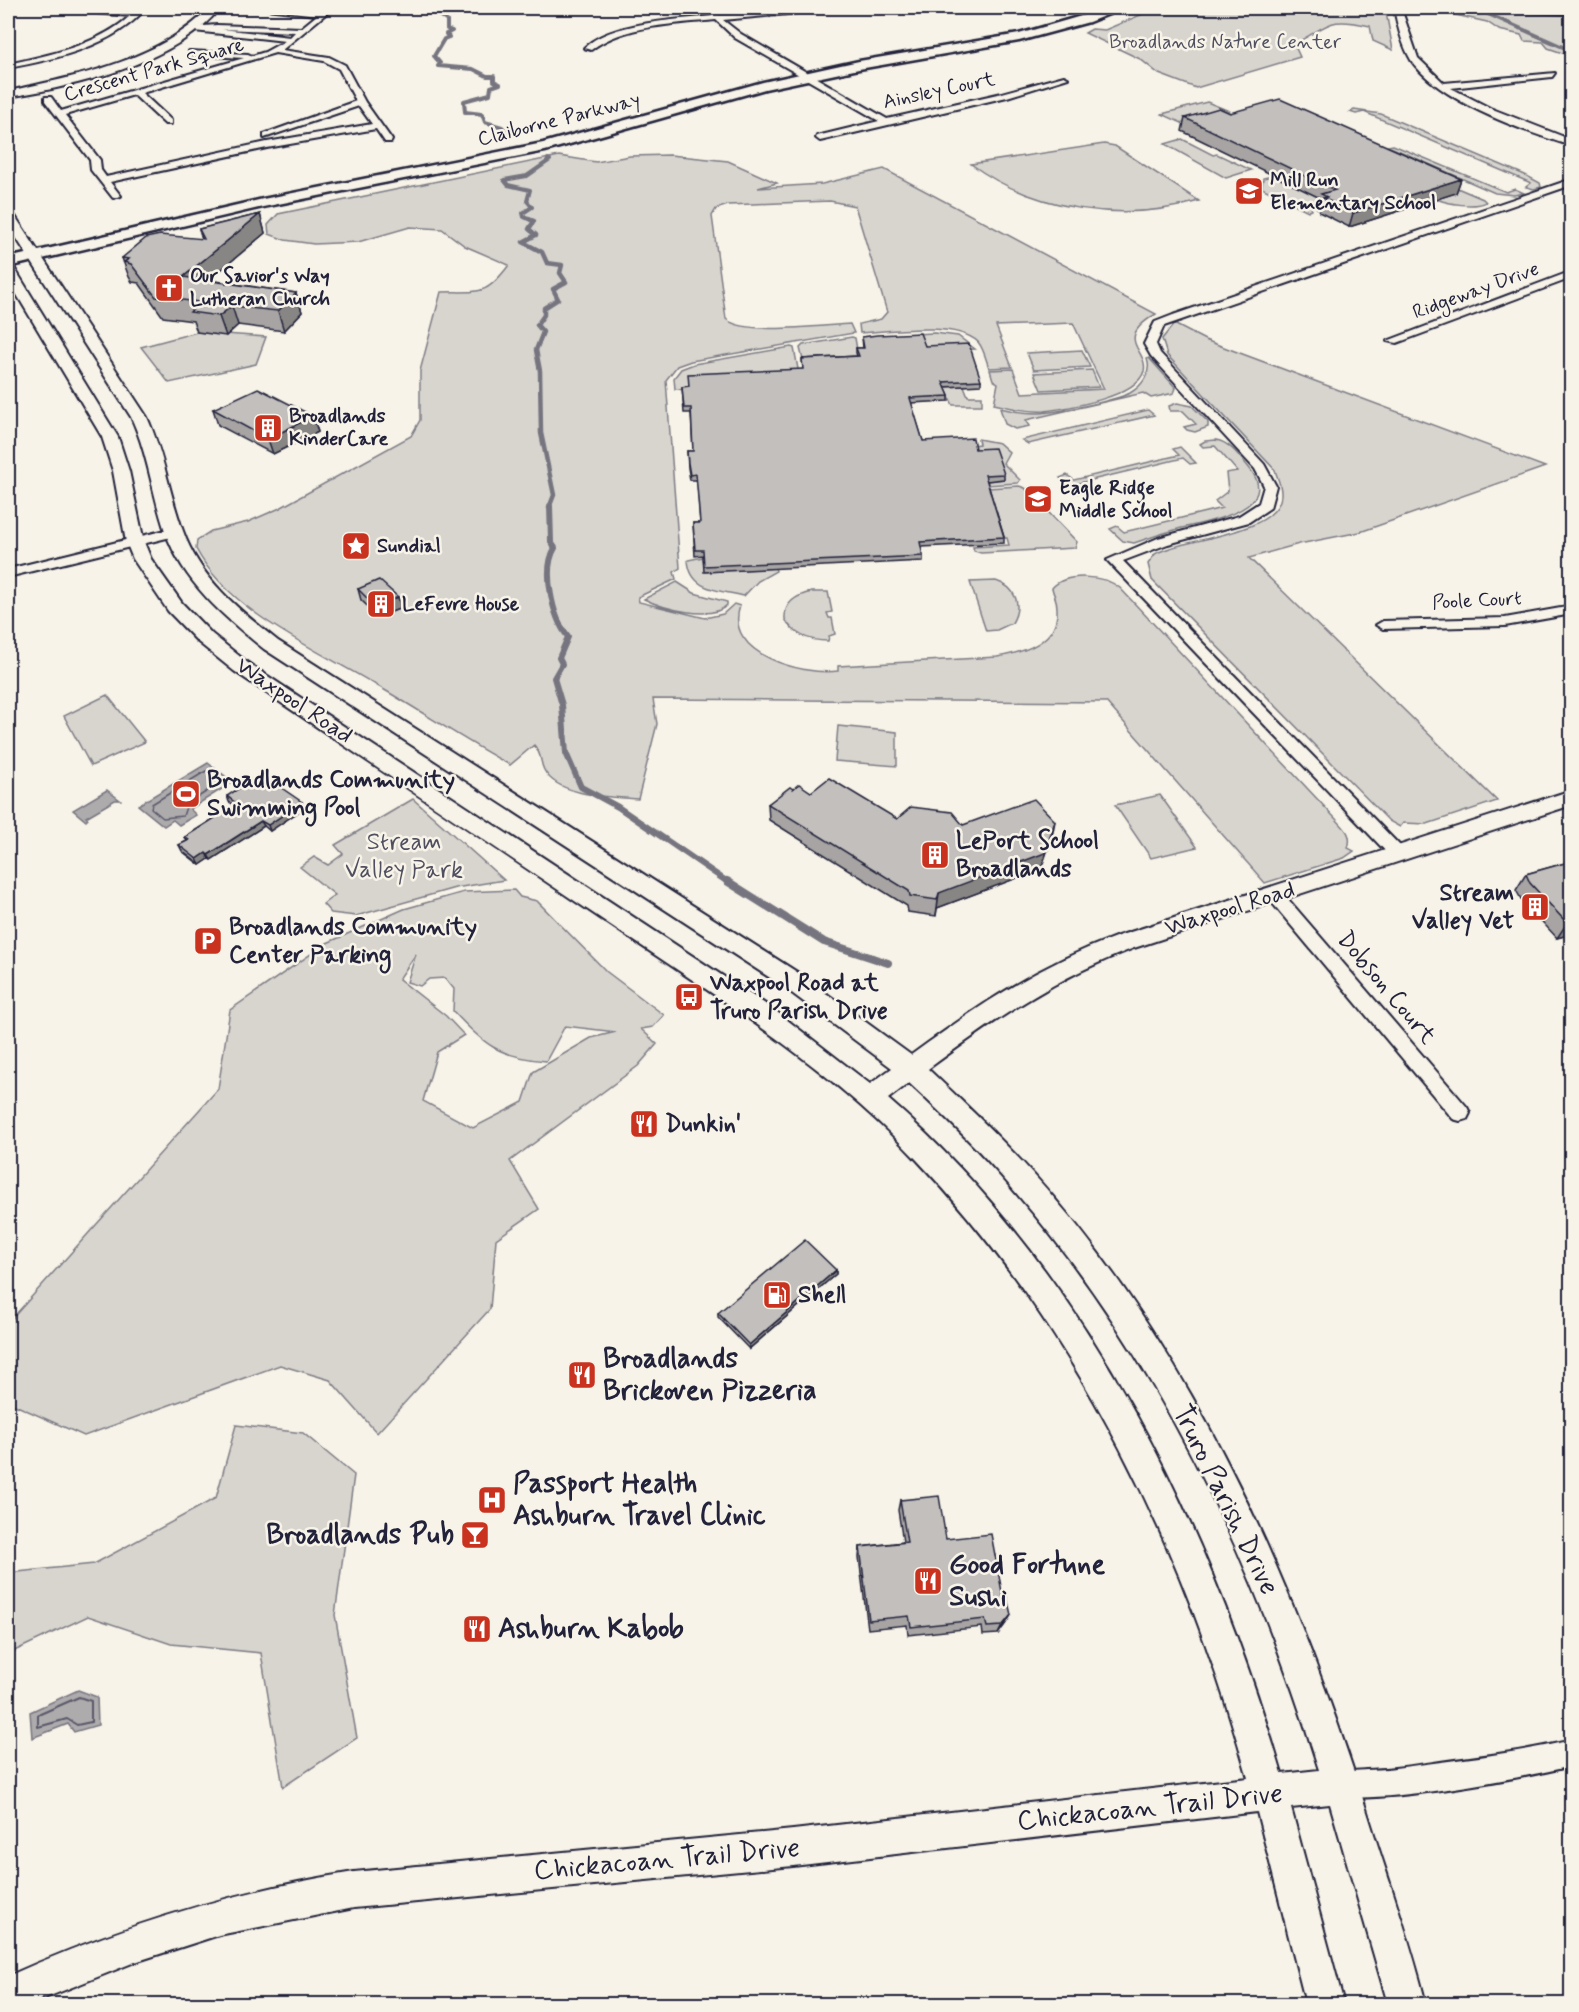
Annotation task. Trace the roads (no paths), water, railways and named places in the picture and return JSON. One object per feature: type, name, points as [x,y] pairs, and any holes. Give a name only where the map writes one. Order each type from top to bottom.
[{"type":"main road","name":"Claiborne Parkway","points":[[107,225],[269,189],[549,134],[791,68],[992,31],[1082,8]]},
{"type":"main road","name":"Claiborne Parkway","points":[[8,248],[34,246],[554,145],[805,76],[1019,37],[1084,20],[1118,8]]},
{"type":"main road","name":"Claiborne Parkway","points":[[8,263],[34,246]]},
{"type":"street","points":[[60,8],[139,11]]},
{"type":"street","points":[[8,94],[77,78],[125,63],[194,29],[216,8]]},
{"type":"street","name":"Crescent Park Square","points":[[262,8],[327,10]]},
{"type":"street","points":[[711,8],[718,18],[738,36],[884,120]]},
{"type":"street","points":[[588,48],[594,41],[622,31],[718,18],[849,8]]},
{"type":"street","points":[[1397,8],[1415,59],[1443,86],[1481,106],[1572,143]]},
{"type":"street","name":"Crescent Park Square","points":[[59,114],[258,58],[276,51],[327,10]]},
{"type":"street","points":[[8,66],[53,55],[95,39],[116,30],[139,11]]},
{"type":"street","points":[[194,29],[217,27],[302,30]]},
{"type":"street","points":[[194,29],[291,39]]},
{"type":"street","points":[[254,36],[261,30]]},
{"type":"street","points":[[276,51],[326,59],[342,67],[361,102],[388,140]]},
{"type":"street","name":"Crescent Park Square","points":[[192,53],[258,58]]},
{"type":"street","points":[[1443,86],[1552,75]]},
{"type":"street","name":"Ainsley Court","points":[[820,138],[884,120],[997,97],[1064,78]]},
{"type":"street","points":[[135,92],[145,98],[168,122]]},
{"type":"street","points":[[48,99],[95,160],[96,170],[116,196]]},
{"type":"street","points":[[235,152],[234,149],[254,141],[361,102]]},
{"type":"street","points":[[104,180],[235,152],[378,126]]},
{"type":"street","points":[[1399,855],[1114,560],[1163,541],[1244,519],[1265,505],[1270,486],[1260,466],[1155,354],[1150,344],[1160,324],[1177,317],[1572,182]]},
{"type":"street","name":"Waxpool Road","points":[[8,216],[34,246],[152,442],[174,532],[193,569],[215,596],[271,645],[756,958],[860,1030],[911,1069]]},
{"type":"street","name":"Waxpool Road","points":[[8,269],[110,437],[121,471],[135,542],[142,559],[175,606],[205,638],[241,667],[764,1016],[870,1098],[996,1006],[1076,961],[1125,942],[1572,797]]},
{"type":"street","name":"Ridgeway Drive","points":[[1393,340],[1572,274]]},
{"type":"street","points":[[8,573],[174,532]]},
{"type":"street","name":"Poole Court","points":[[1383,625],[1505,622],[1572,610]]},
{"type":"street","name":"Dobson Court","points":[[1275,895],[1393,1031],[1460,1113]]},
{"type":"street","name":"Truro Parish Drive","points":[[911,1069],[1009,1166],[1054,1220],[1111,1297],[1197,1435],[1279,1610],[1341,1785],[1407,2004]]},
{"type":"street","points":[[870,1098],[927,1151],[979,1210],[1033,1279],[1090,1364],[1138,1450],[1193,1569],[1233,1673],[1325,2004]]},
{"type":"street","points":[[1341,1785],[1374,1784],[1514,1765],[1572,1752]]},
{"type":"street","name":"Chickacoan Trail Drive","points":[[8,1995],[123,1945],[177,1927],[286,1900],[354,1890],[793,1848],[1268,1796],[1341,1785]]},
{"type":"water","name":"Broadlands Community Swimming Pool","points":[[208,763],[233,782],[190,809],[196,815],[179,825],[173,820],[164,826],[138,805]]},
{"type":"water","points":[[107,790],[120,800],[115,800],[86,817],[88,819],[86,821],[73,810]]},
{"type":"water","points":[[78,1690],[97,1697],[98,1725],[74,1732],[68,1724],[32,1738],[30,1712]]},
{"type":"waterway","points":[[430,8],[447,21],[447,29],[452,31],[446,34],[449,37],[444,39],[434,56],[440,63],[438,66],[473,69],[487,76],[494,76],[494,81],[500,84],[491,87],[490,94],[464,101],[465,112],[482,114],[485,122],[502,127],[507,132]]},
{"type":"waterway","points":[[1431,8],[1572,14]]},
{"type":"waterway","points":[[1488,14],[1572,51]]},
{"type":"waterway","points":[[533,221],[524,217],[523,213],[532,207],[527,201],[530,190],[508,185],[504,180],[527,176],[550,160],[548,159]]},
{"type":"waterway","points":[[529,219],[534,221],[529,229],[536,235],[523,242],[542,252],[547,263],[562,265],[560,273],[566,282],[553,289],[558,299],[544,308],[544,315],[537,325],[543,332],[536,350],[540,371],[541,433],[554,495],[549,508]]},
{"type":"waterway","points":[[550,506],[551,542],[555,548],[551,557],[549,580],[553,606],[568,637],[559,658],[562,664],[554,678],[562,705],[566,753],[581,787],[618,807],[729,883]]},
{"type":"waterway","points":[[727,881],[824,942],[888,963]]},
{"type":"place","name":"Mill Run Elementary School","points":[[1249,191]]},
{"type":"place","name":"Our Savior's Way Lutheran Church","points":[[169,288]]},
{"type":"place","name":"Broadlands KinderCare","points":[[268,428]]},
{"type":"place","name":"Eagle Ridge Middle School","points":[[1038,499]]},
{"type":"place","name":"Sundial","points":[[356,546]]},
{"type":"place","name":"LeFevre House","points":[[381,604]]},
{"type":"place","name":"Broadlands Community Swimming Pool","points":[[186,794]]},
{"type":"place","name":"LePort School Broadlands","points":[[935,855]]},
{"type":"place","name":"Stream Valley Vet","points":[[1535,907]]},
{"type":"place","name":"Broadlands Community Center Parking","points":[[208,941]]},
{"type":"place","name":"Waxpool Road at Truro Parish Drive","points":[[689,997]]},
{"type":"place","name":"Dunkin'","points":[[644,1124]]},
{"type":"place","name":"Shell","points":[[777,1295]]},
{"type":"place","name":"Broadlands Brickoven Pizzeria","points":[[582,1375]]},
{"type":"place","name":"Passport Health Ashburn Travel Clinic","points":[[492,1500]]},
{"type":"place","name":"Broadlands Pub","points":[[475,1535]]},
{"type":"place","name":"Good Fortune Sushi","points":[[928,1581]]},
{"type":"place","name":"Ashburn Kabob","points":[[477,1629]]},
{"type":"park label","name":"Broadlands Nature Center","points":[[1225,42]]},
{"type":"park label","name":"Stream Valley Park","points":[[404,856]]}]
